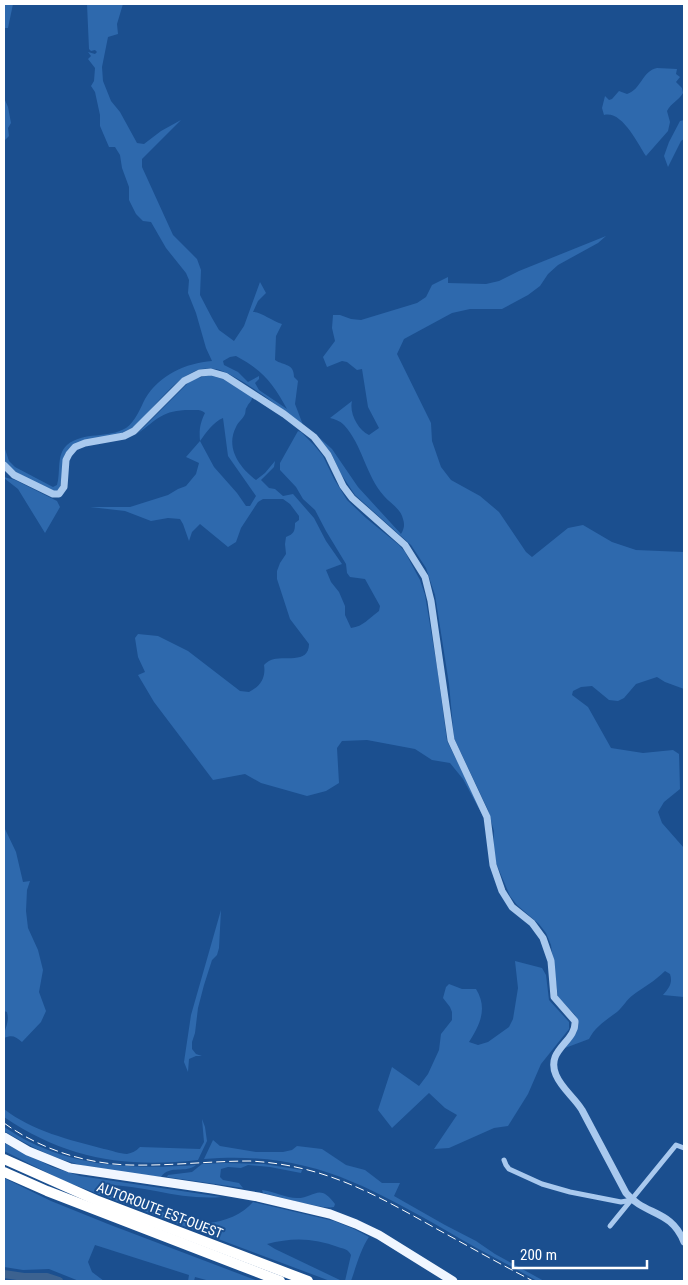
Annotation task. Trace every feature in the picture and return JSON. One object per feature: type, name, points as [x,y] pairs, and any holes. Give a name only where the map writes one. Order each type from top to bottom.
[{"type":"highway","name":"AUTOROUTE EST-OUEST","points":[[4,1159],[98,1201],[308,1281]]},
{"type":"highway","name":"AUTOROUTE EST-OUEST","points":[[4,1172],[47,1192],[280,1281]]},
{"type":"main road","points":[[4,1137],[35,1154],[70,1168],[221,1190],[330,1214],[379,1235],[453,1281]]},
{"type":"street","points":[[4,465],[14,475],[53,494],[59,494],[64,487],[66,460],[75,447],[85,443],[130,434],[184,381],[194,374],[206,372],[220,374],[234,381],[284,414],[314,437],[328,455],[343,486],[352,498],[405,545],[425,577],[431,601],[444,683],[450,740],[487,817],[493,866],[502,891],[512,907],[532,923],[544,938],[550,956],[554,997],[575,1021],[574,1029],[555,1057],[553,1067],[555,1074],[564,1090],[582,1110],[615,1174],[632,1200],[673,1223],[684,1242]]},
{"type":"street","points":[[610,1226],[676,1145],[684,1148]]},
{"type":"street","points":[[504,1160],[509,1169],[542,1184],[570,1192],[621,1202],[632,1200]]},
{"type":"shaded area","points":[[4,4],[13,4],[8,28],[4,28]]},
{"type":"shaded area","points":[[87,4],[123,4],[117,24],[118,34],[108,37],[102,67],[103,81],[111,101],[120,112],[137,143],[144,144],[161,131],[181,120],[142,159],[142,167],[173,235],[197,259],[201,270],[200,295],[212,318],[219,330],[234,341],[244,326],[260,282],[266,293],[258,301],[253,312],[260,313],[282,324],[276,336],[275,360],[290,367],[298,381],[295,404],[303,425],[236,377],[216,369],[198,370],[185,376],[170,389],[137,425],[115,435],[74,445],[65,454],[60,488],[54,491],[18,473],[12,468],[4,458],[4,446],[9,461],[15,467],[53,487],[57,485],[61,454],[67,445],[81,438],[112,433],[126,428],[135,419],[151,391],[165,377],[193,364],[212,361],[188,293],[189,280],[186,273],[166,248],[151,222],[143,221],[136,214],[129,200],[129,187],[122,168],[120,155],[115,147],[109,147],[100,126],[100,115],[95,92],[91,86],[94,81],[95,68],[88,59],[91,56],[88,52],[95,54],[97,52],[89,49]],"holes":[[[236,356],[266,378],[287,409],[259,390],[255,383],[259,376],[248,382],[238,372],[224,365],[223,361]]]},
{"type":"shaded area","points":[[657,68],[677,69],[676,74],[680,77],[676,82],[682,88],[683,93],[667,111],[670,122],[668,131],[646,156],[629,129],[617,118],[611,115],[604,115],[602,108],[605,96],[609,100],[619,91],[627,94],[632,92],[648,73]]},
{"type":"shaded area","points":[[4,98],[11,123],[8,128],[9,136],[4,141]]},
{"type":"shaded area","points":[[684,120],[684,139],[681,141],[668,167],[664,156],[680,121]]},
{"type":"shaded area","points":[[606,236],[598,243],[558,265],[548,274],[540,286],[528,295],[502,309],[470,309],[452,313],[404,339],[397,354],[431,423],[432,441],[441,467],[451,480],[480,496],[499,512],[526,552],[532,557],[568,528],[583,525],[612,542],[636,550],[684,552],[684,689],[657,677],[636,684],[624,698],[618,701],[609,700],[592,686],[581,687],[573,691],[572,695],[588,707],[611,748],[643,753],[673,750],[679,754],[680,789],[664,802],[658,812],[662,823],[684,848],[684,997],[663,995],[671,983],[670,974],[665,971],[631,997],[617,1012],[598,1027],[589,1039],[565,1048],[576,1034],[579,1023],[575,1015],[558,997],[551,945],[546,933],[510,896],[496,863],[493,850],[494,831],[488,810],[454,738],[449,684],[435,595],[426,568],[411,545],[355,495],[341,474],[331,453],[314,433],[332,449],[358,487],[401,534],[404,523],[402,515],[378,488],[350,433],[341,422],[330,418],[352,401],[353,416],[365,433],[369,435],[379,428],[368,407],[362,369],[357,370],[347,362],[342,361],[327,367],[323,357],[335,341],[332,328],[333,315],[361,320],[417,303],[426,297],[432,285],[448,277],[448,283],[486,284],[499,281]]},
{"type":"shaded area","points":[[209,375],[223,379],[252,397],[233,435],[233,450],[236,457],[245,470],[256,480],[275,461],[274,467],[261,480],[269,488],[275,489],[283,496],[293,494],[314,518],[326,541],[342,564],[326,570],[331,582],[339,592],[345,606],[345,615],[351,628],[366,622],[379,611],[380,606],[365,579],[350,577],[347,573],[346,564],[315,510],[303,499],[296,487],[280,470],[280,463],[298,431],[323,456],[347,500],[405,552],[420,580],[425,595],[447,741],[484,818],[463,779],[450,763],[432,760],[415,749],[367,740],[342,741],[337,748],[339,783],[326,791],[307,796],[261,783],[245,774],[213,780],[154,702],[138,675],[145,672],[138,657],[135,638],[138,634],[158,636],[188,651],[240,691],[249,692],[262,681],[264,665],[267,662],[305,655],[309,644],[290,619],[277,579],[277,571],[286,554],[286,537],[294,532],[295,523],[299,520],[299,516],[290,504],[283,499],[263,499],[258,502],[241,528],[236,542],[228,547],[200,524],[192,532],[189,541],[180,519],[168,518],[151,521],[125,511],[90,507],[130,507],[168,495],[186,486],[196,474],[199,463],[186,457],[200,441],[200,427],[205,413],[198,410],[181,410],[166,414],[137,434],[191,380]],"holes":[[[223,418],[228,456],[256,496],[250,506],[246,506],[214,467],[200,441],[213,425]]]},
{"type":"shaded area","points":[[4,477],[15,480],[57,501],[60,507],[45,533],[18,489]]},
{"type":"shaded area","points":[[4,827],[16,852],[23,882],[30,881],[27,890],[26,911],[28,928],[38,950],[43,970],[39,992],[46,1011],[41,1022],[22,1042],[13,1037],[4,1038],[8,1019],[7,1012],[4,1011]]},
{"type":"shaded area","points":[[221,910],[219,948],[217,955],[212,960],[204,985],[192,1042],[192,1049],[196,1054],[202,1056],[189,1059],[188,1072],[184,1062],[191,1015]]},
{"type":"shaded area","points":[[515,961],[542,968],[546,975],[549,1000],[569,1022],[569,1029],[541,1064],[528,1094],[508,1126],[494,1128],[449,1148],[434,1149],[457,1115],[445,1108],[429,1093],[392,1128],[378,1110],[392,1067],[419,1086],[428,1074],[439,1050],[441,1034],[452,1020],[450,1007],[443,998],[446,987],[449,984],[462,989],[476,989],[482,1003],[482,1010],[479,1023],[469,1042],[478,1045],[488,1042],[509,1027],[513,1019],[518,988]]},
{"type":"shaded area","points":[[4,1109],[15,1117],[52,1134],[124,1154],[137,1150],[140,1147],[200,1149],[204,1142],[202,1119],[207,1141],[198,1160],[146,1163],[121,1161],[73,1151],[50,1143],[4,1117]]},
{"type":"shaded area","points":[[4,1127],[50,1151],[90,1162],[153,1167],[196,1165],[188,1169],[169,1171],[161,1177],[92,1168],[44,1152],[4,1131]]},
{"type":"shaded area","points":[[213,1140],[220,1146],[256,1152],[283,1152],[292,1150],[297,1146],[322,1149],[346,1165],[365,1170],[382,1183],[400,1183],[394,1196],[544,1281],[537,1281],[388,1198],[332,1174],[273,1160],[240,1158],[204,1159]]},
{"type":"shaded area","points":[[4,1143],[52,1167],[80,1176],[222,1197],[191,1197],[132,1187],[102,1185],[135,1203],[186,1219],[208,1223],[220,1221],[239,1214],[253,1202],[334,1221],[369,1237],[361,1252],[351,1281],[345,1281],[351,1255],[346,1250],[312,1240],[285,1240],[267,1244],[342,1281],[330,1281],[64,1181],[4,1151]]},
{"type":"shaded area","points":[[202,1164],[264,1164],[302,1170],[301,1173],[248,1165],[241,1168],[228,1167],[221,1169],[220,1177],[223,1180],[239,1183],[243,1188],[167,1177],[168,1175],[192,1172]]},
{"type":"shaded area","points":[[4,1178],[51,1201],[258,1281],[210,1281],[195,1277],[194,1281],[188,1281],[189,1275],[95,1245],[88,1262],[92,1272],[104,1281],[79,1281],[49,1269],[23,1270],[4,1267]]},
{"type":"shaded area","points":[[262,1190],[297,1198],[321,1192],[330,1197],[335,1204],[334,1207],[311,1205],[263,1193]]},
{"type":"waterway","points":[[4,1274],[24,1277],[47,1277],[59,1281]]},
{"type":"railway","points":[[4,1123],[48,1147],[97,1162],[145,1165],[250,1161],[301,1168],[368,1192],[533,1281]]}]
